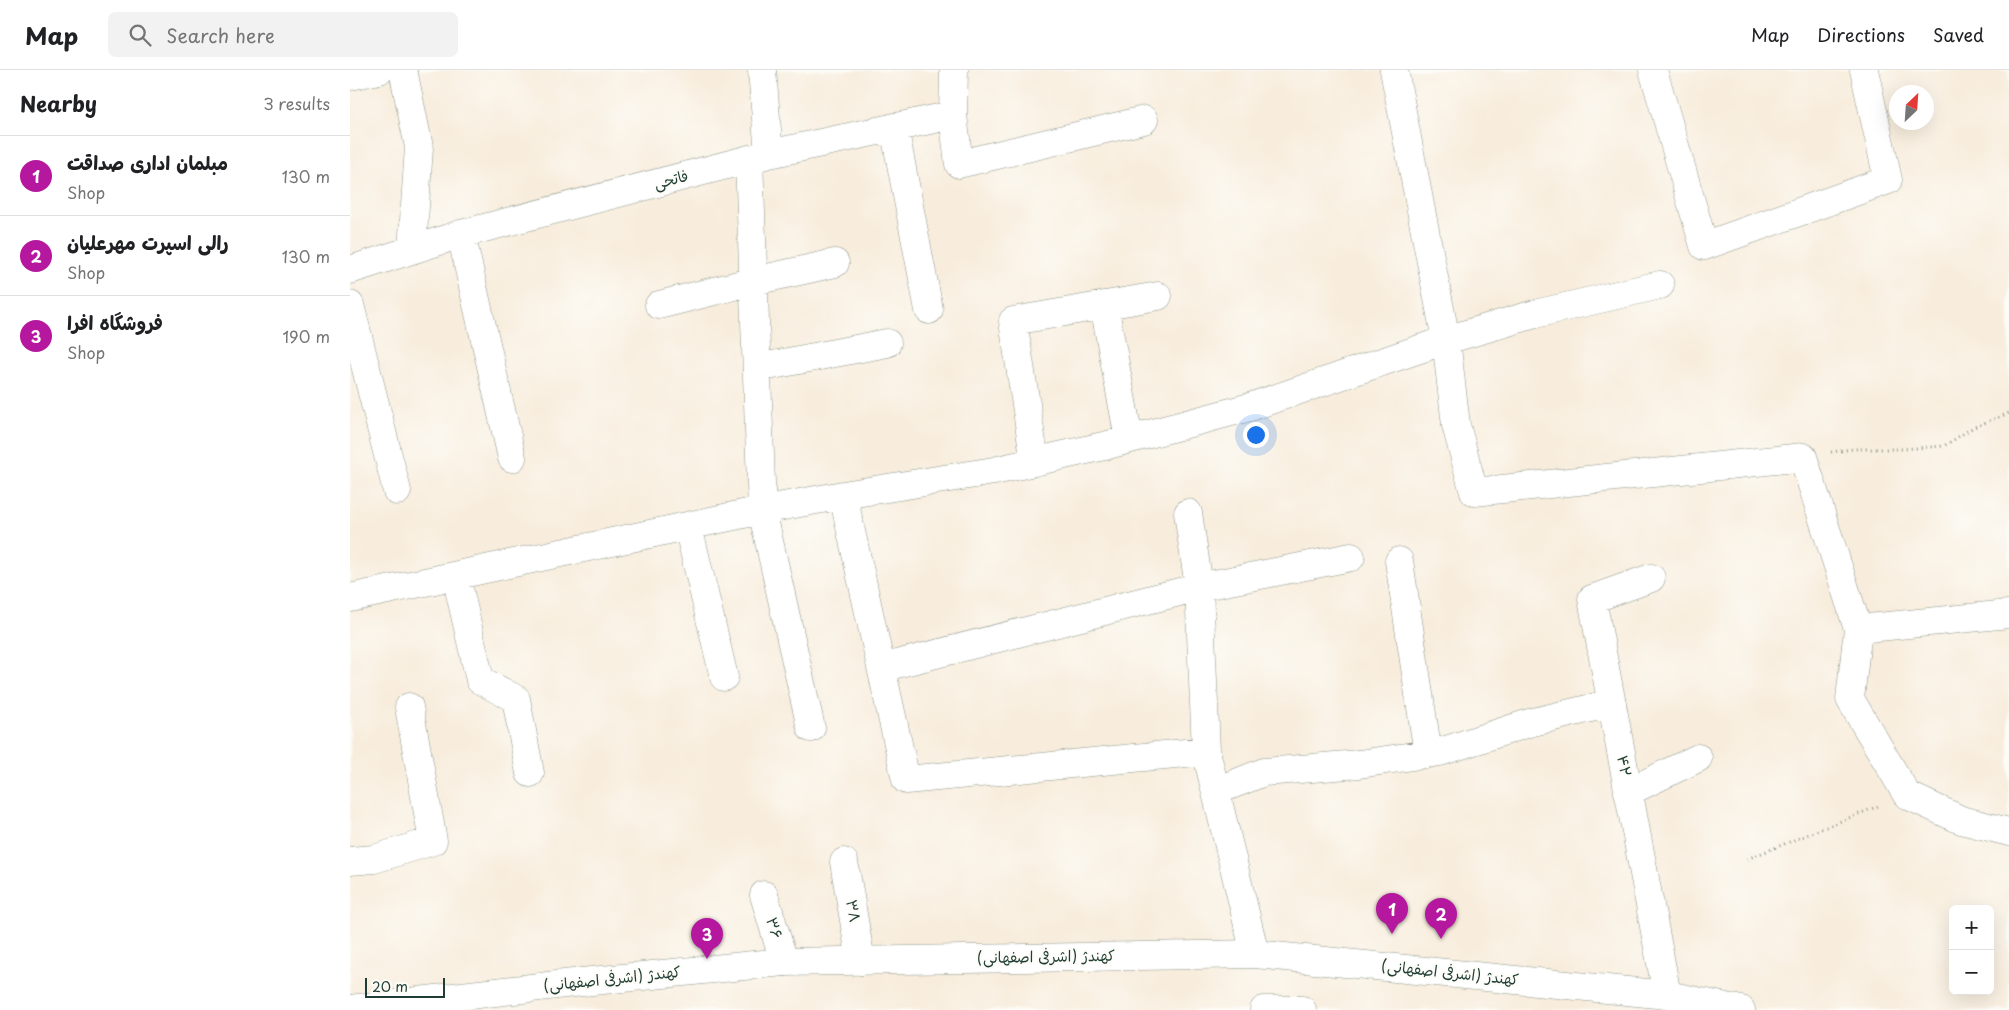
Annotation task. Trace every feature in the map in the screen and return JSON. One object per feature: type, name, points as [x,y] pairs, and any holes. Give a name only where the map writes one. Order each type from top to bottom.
[{"type":"street","points":[[350,76],[379,70]]},
{"type":"street","points":[[403,70],[420,148],[412,250]]},
{"type":"street","points":[[762,70],[754,281],[762,510],[811,728]]},
{"type":"street","points":[[954,70],[953,114],[959,164],[1144,120]]},
{"type":"street","points":[[1394,70],[1446,340],[1456,425],[1474,492],[1803,456],[1858,629],[1850,699],[1907,795],[1961,820],[2009,832]]},
{"type":"street","points":[[1653,70],[1704,246],[1888,180],[1864,70]]},
{"type":"street","name":"فاتحی","points":[[350,270],[461,234],[759,157],[953,114]]},
{"type":"street","points":[[894,127],[929,310]]},
{"type":"street","points":[[461,234],[512,458]]},
{"type":"street","points":[[659,306],[754,281],[835,263]]},
{"type":"street","points":[[350,598],[762,510],[994,471],[1035,462],[1250,407],[1446,340],[1535,314],[1660,285]]},
{"type":"street","points":[[1035,462],[1013,321],[1158,296]]},
{"type":"street","points":[[350,305],[397,491]]},
{"type":"street","points":[[1104,305],[1129,439]]},
{"type":"street","points":[[757,368],[887,343]]},
{"type":"street","points":[[843,495],[906,780],[1206,751]]},
{"type":"street","points":[[1188,512],[1200,587],[1206,751],[1255,954]]},
{"type":"street","points":[[688,526],[724,677]]},
{"type":"street","points":[[881,668],[1200,587],[1351,558]]},
{"type":"street","points":[[1399,561],[1428,754]]},
{"type":"street","points":[[456,576],[480,680],[516,699],[530,773]]},
{"type":"street","name":"۴۲","points":[[1651,578],[1592,599],[1667,995]]},
{"type":"street","points":[[1858,629],[2009,614]]},
{"type":"street","points":[[1216,792],[1264,772],[1359,764],[1428,754],[1529,723],[1612,704]]},
{"type":"street","points":[[350,861],[374,859],[433,841],[409,707]]},
{"type":"street","points":[[1628,792],[1698,758]]},
{"type":"street","name":"۳۸","points":[[844,862],[861,961]]},
{"type":"street","name":"۳۶","points":[[764,895],[784,962]]},
{"type":"street","name":"کهندژ (اشرفی اصفهانی)","points":[[350,1008],[784,962],[1255,954],[1667,995],[1741,1010]]},
{"type":"street","points":[[1264,1010],[1297,1010]]},
{"type":"path","points":[[1803,456],[1853,449],[1902,449],[1944,446],[1972,428],[2009,413]]},
{"type":"path","points":[[1746,858],[1907,795]]},
{"type":"place","name":"مبلمان اداری صداقت","points":[[1392,934]]},
{"type":"place","name":"رالی اسپرت مهرعلیان","points":[[1441,939]]},
{"type":"place","name":"فروشگاه افرا","points":[[707,959]]}]
